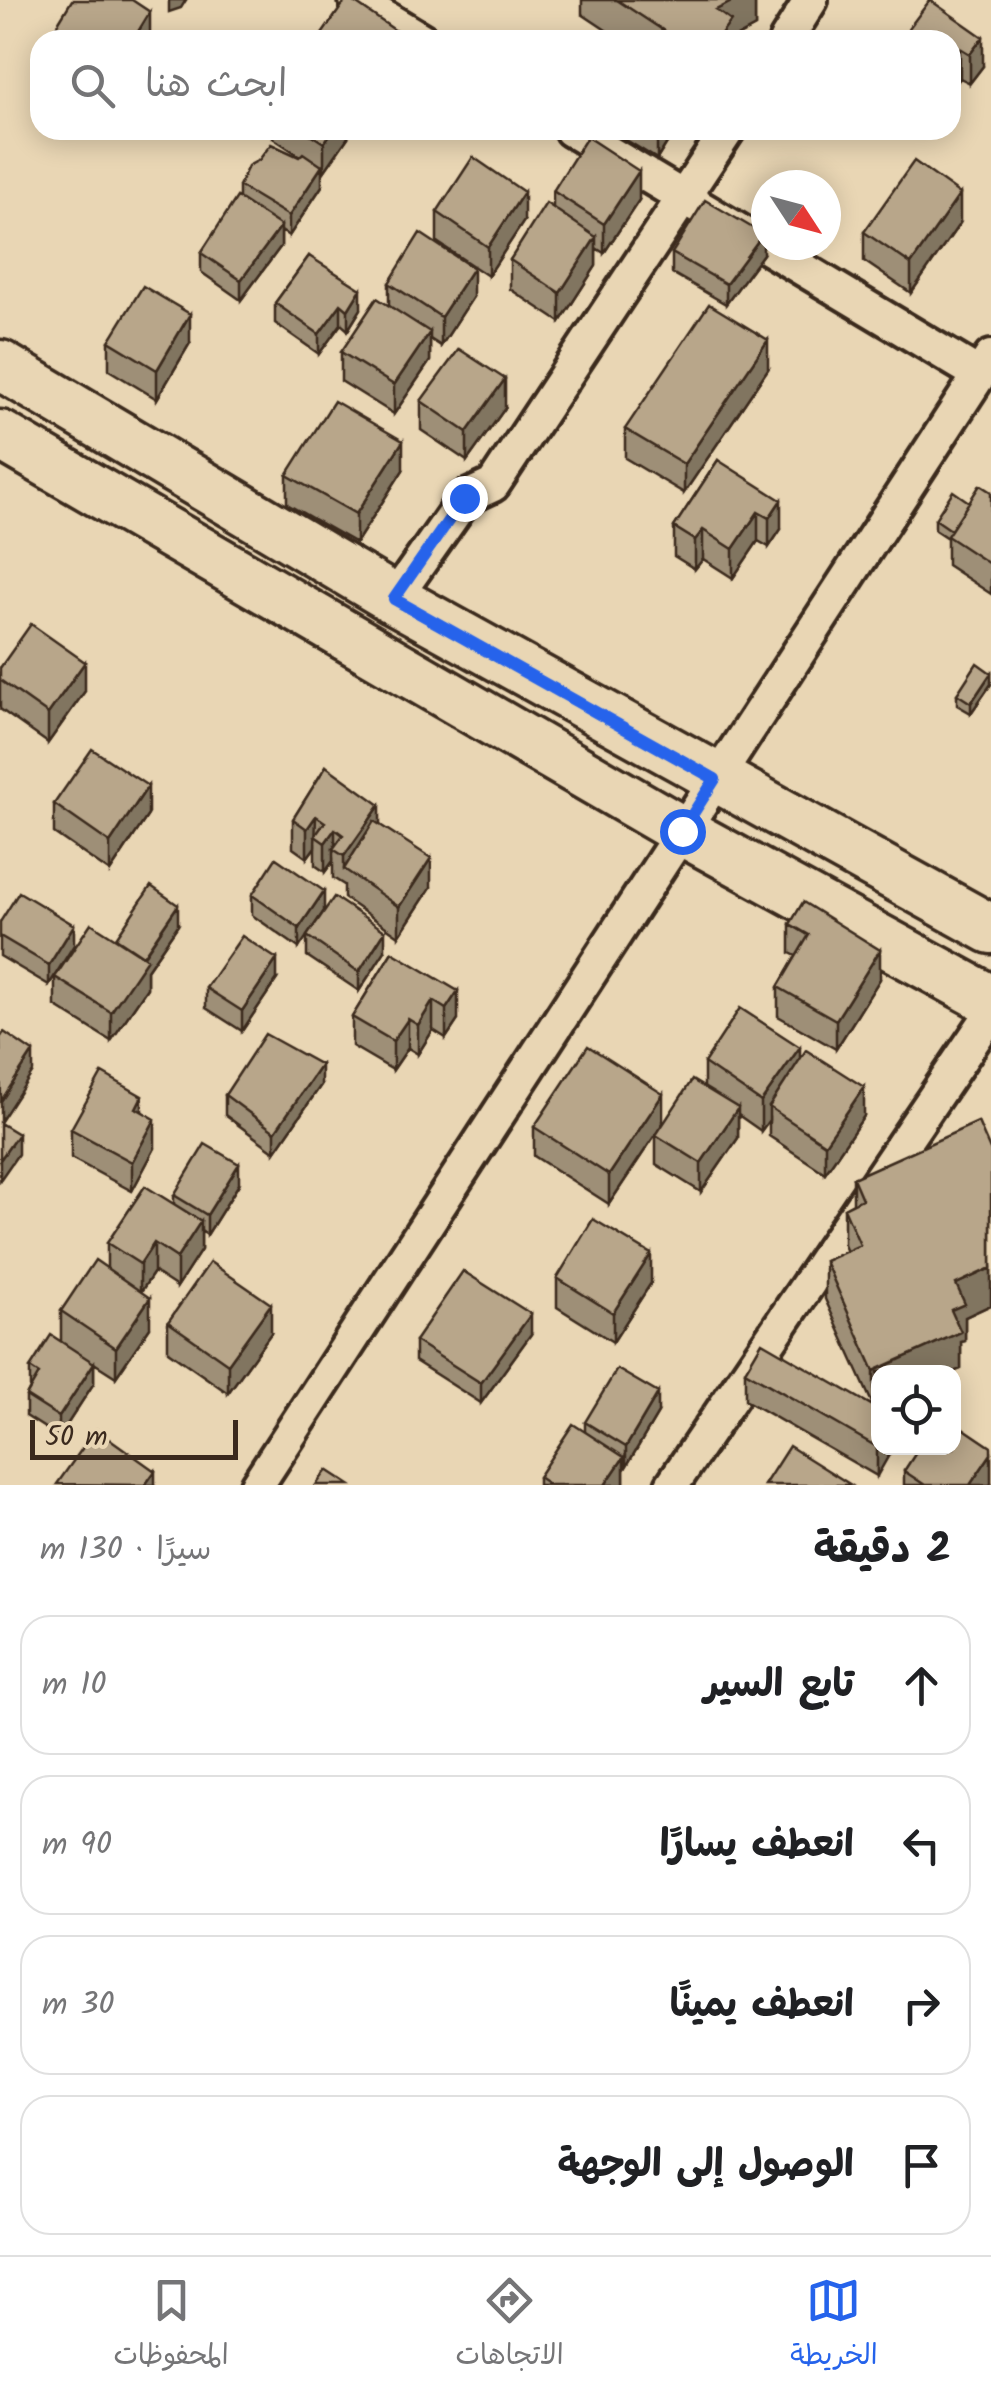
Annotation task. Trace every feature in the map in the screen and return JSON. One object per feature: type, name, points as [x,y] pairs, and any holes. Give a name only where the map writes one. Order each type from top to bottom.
[{"type":"street","points":[[356,0],[406,30]]},
{"type":"street","points":[[792,30],[811,0]]},
{"type":"street","points":[[257,1485],[985,366],[588,140]]},
{"type":"street","points":[[394,599],[464,498],[494,485],[722,140]]},
{"type":"street","points":[[0,366],[394,599],[991,929]]},
{"type":"street","points":[[0,436],[682,831],[991,1000]]},
{"type":"street","points":[[672,1485],[991,1014]]},
{"type":"building","points":[[72,0],[132,0],[150,12],[139,30],[54,30]]},
{"type":"building","points":[[346,0],[351,0],[395,30],[325,30]]},
{"type":"building","points":[[617,0],[735,0],[716,10],[731,21],[724,30],[663,30]]},
{"type":"building","points":[[930,0],[983,37],[970,54],[961,49],[961,30],[908,30]]},
{"type":"building","points":[[585,140],[592,140],[639,171],[604,224],[553,191]]},
{"type":"building","points":[[271,144],[299,157],[303,153],[322,166],[289,216],[239,186],[248,166],[259,160]]},
{"type":"building","points":[[473,157],[524,192],[488,247],[437,212]]},
{"type":"building","points":[[914,161],[960,194],[911,264],[864,232]]},
{"type":"building","points":[[237,197],[281,226],[241,280],[201,253]]},
{"type":"building","points":[[705,200],[751,227],[751,250],[726,284],[672,253]]},
{"type":"building","points":[[546,203],[596,237],[560,293],[510,260]]},
{"type":"building","points":[[420,233],[473,268],[441,317],[389,283]]},
{"type":"building","points":[[309,256],[361,289],[348,310],[341,304],[319,334],[275,303]]},
{"type":"building","points":[[143,286],[190,314],[157,370],[109,341]]},
{"type":"building","points":[[377,298],[430,332],[394,385],[341,352]]},
{"type":"building","points":[[709,304],[768,340],[684,464],[625,429]]},
{"type":"building","points":[[459,349],[505,379],[467,432],[421,401]]},
{"type":"building","points":[[334,401],[403,441],[356,514],[287,475]]},
{"type":"building","points":[[718,460],[781,500],[769,518],[758,512],[733,549],[703,530],[695,540],[674,527]]},
{"type":"building","points":[[980,485],[991,492],[991,565],[947,536]]},
{"type":"building","points":[[953,491],[969,502],[951,530],[935,519]]},
{"type":"building","points":[[31,624],[85,662],[48,714],[0,680],[0,668]]},
{"type":"building","points":[[977,663],[991,673],[971,703],[957,694]]},
{"type":"building","points":[[92,749],[148,786],[110,843],[54,804]]},
{"type":"building","points":[[326,766],[380,805],[344,856],[333,849],[343,835],[335,829],[325,843],[315,836],[325,822],[316,816],[307,829],[293,819]]},
{"type":"building","points":[[374,821],[431,858],[399,907],[344,869]]},
{"type":"building","points":[[276,858],[324,891],[299,928],[252,895]]},
{"type":"building","points":[[151,886],[178,905],[143,956],[116,938]]},
{"type":"building","points":[[19,892],[74,925],[49,965],[0,936],[0,922]]},
{"type":"building","points":[[334,897],[385,931],[359,972],[307,936]]},
{"type":"building","points":[[803,902],[880,950],[836,1020],[778,987],[809,935],[790,924]]},
{"type":"building","points":[[91,923],[147,959],[111,1012],[55,977]]},
{"type":"building","points":[[242,936],[277,959],[242,1011],[206,988]]},
{"type":"building","points":[[392,952],[458,991],[446,1009],[433,1001],[418,1025],[408,1019],[393,1041],[352,1017]]},
{"type":"building","points":[[740,1008],[800,1047],[761,1102],[704,1063]]},
{"type":"building","points":[[4,1032],[33,1052],[1,1101],[0,1038]]},
{"type":"building","points":[[265,1034],[321,1065],[275,1132],[225,1095]]},
{"type":"building","points":[[588,1046],[663,1094],[609,1175],[534,1127]]},
{"type":"building","points":[[806,1050],[864,1087],[825,1144],[769,1107]]},
{"type":"building","points":[[102,1073],[142,1096],[136,1108],[155,1119],[132,1162],[71,1129]]},
{"type":"building","points":[[692,1080],[738,1108],[701,1163],[656,1135]]},
{"type":"building","points":[[978,1122],[991,1152],[991,1268],[956,1284],[965,1304],[951,1310],[961,1332],[887,1365],[871,1365],[825,1261],[860,1245],[844,1208],[862,1199],[853,1178]]},
{"type":"building","points":[[0,1123],[18,1134],[0,1160]]},
{"type":"building","points":[[205,1144],[239,1164],[207,1215],[174,1195]]},
{"type":"building","points":[[145,1186],[201,1221],[177,1258],[154,1243],[140,1264],[107,1243]]},
{"type":"building","points":[[593,1219],[651,1254],[613,1313],[557,1278]]},
{"type":"building","points":[[95,1260],[150,1298],[116,1348],[61,1311]]},
{"type":"building","points":[[210,1262],[271,1304],[228,1364],[168,1322]]},
{"type":"building","points":[[463,1271],[531,1314],[481,1383],[415,1341]]},
{"type":"building","points":[[51,1335],[94,1363],[59,1417],[26,1396],[39,1374],[30,1368]]},
{"type":"building","points":[[762,1342],[871,1405],[871,1444],[745,1371]]},
{"type":"building","points":[[617,1369],[658,1393],[626,1447],[585,1422]]},
{"type":"building","points":[[573,1424],[624,1457],[605,1485],[550,1485],[538,1477]]},
{"type":"building","points":[[961,1427],[991,1447],[991,1454],[970,1485],[925,1485],[904,1471],[914,1455],[961,1455]]},
{"type":"building","points":[[96,1429],[155,1471],[145,1485],[57,1484]]},
{"type":"building","points":[[789,1446],[851,1485],[764,1485]]},
{"type":"building","points":[[327,1470],[350,1485],[316,1485]]},
{"type":"route","points":[[464,498],[394,599],[715,779],[682,831]]}]
